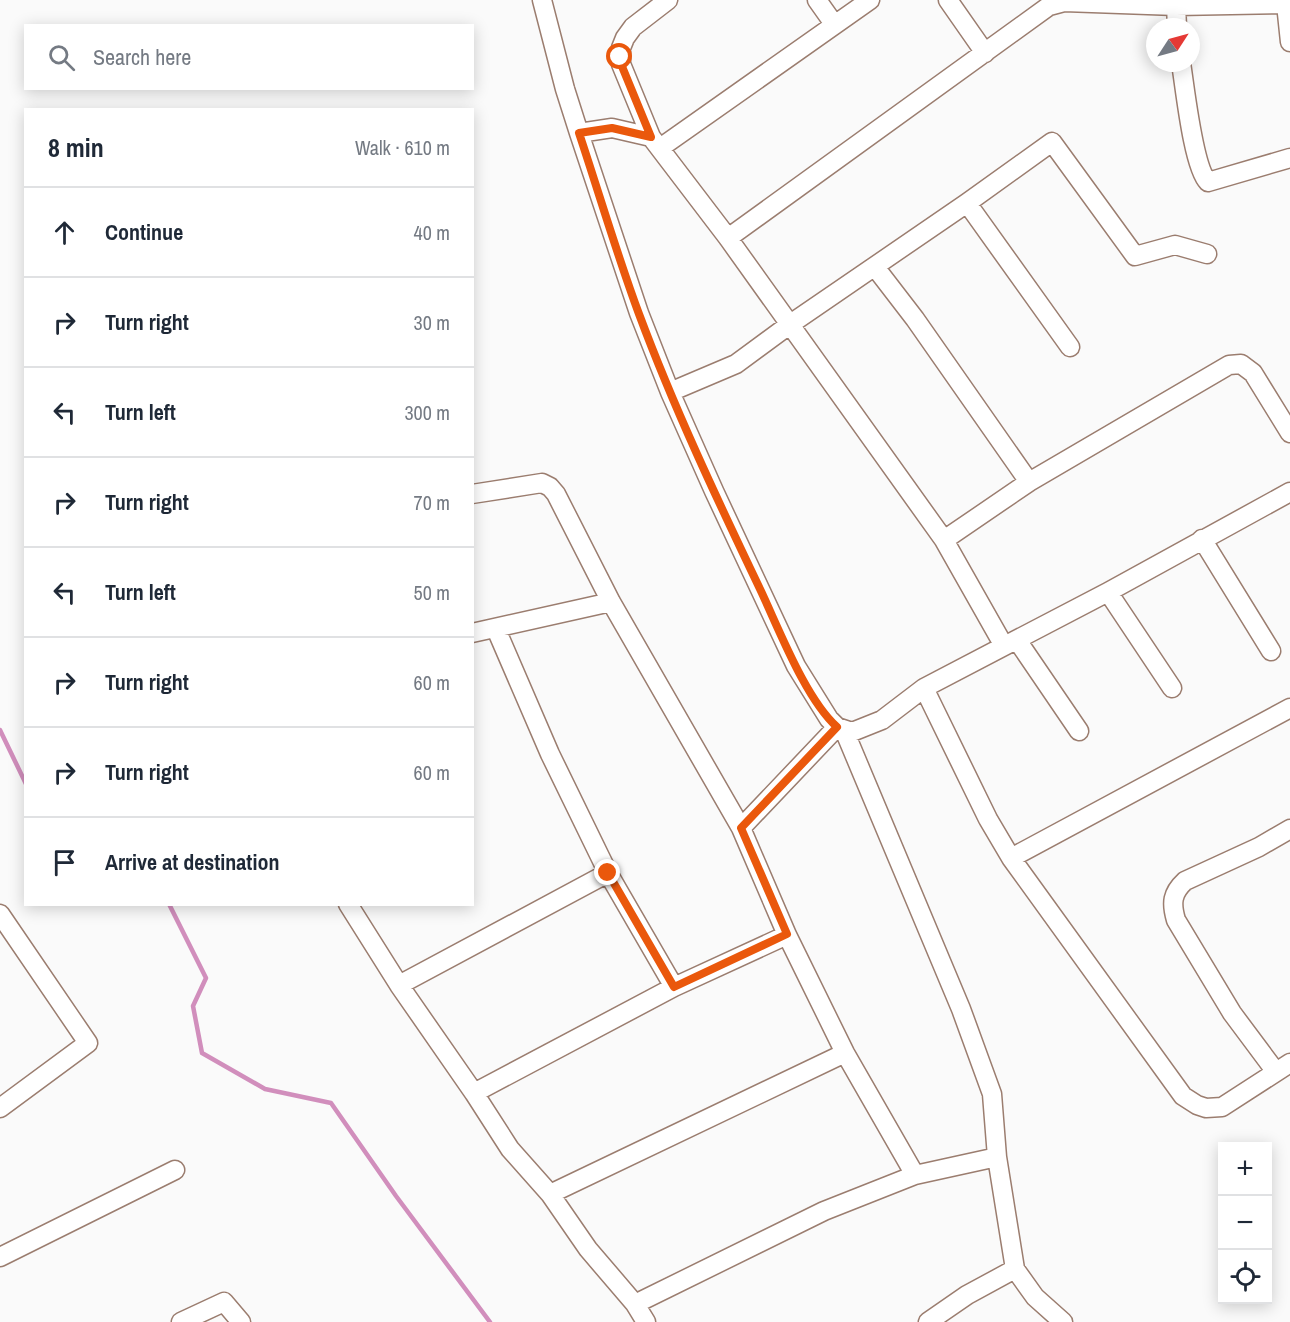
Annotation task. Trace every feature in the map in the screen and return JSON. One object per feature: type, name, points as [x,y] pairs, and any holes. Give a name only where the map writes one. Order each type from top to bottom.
[{"type":"street","points":[[542,0],[579,133],[639,313],[670,392],[796,666],[820,707],[841,728],[961,1009],[992,1094],[997,1157],[1015,1269],[1035,1297],[1063,1322]]},
{"type":"street","points":[[668,0],[633,27],[621,48],[621,64],[656,143],[728,238],[944,540],[1010,643],[1079,730]]},
{"type":"street","points":[[817,0],[834,24]]},
{"type":"street","points":[[656,143],[870,0]]},
{"type":"street","points":[[948,0],[985,53]]},
{"type":"street","points":[[728,238],[1056,3],[1176,6],[1288,4],[1290,42]]},
{"type":"street","points":[[1176,6],[1177,18]]},
{"type":"street","points":[[1182,72],[1189,120],[1201,171],[1208,182],[1290,158]]},
{"type":"street","points":[[579,133],[612,128],[656,143]]},
{"type":"street","points":[[670,392],[736,364],[1052,142],[1135,256],[1174,245],[1207,254]]},
{"type":"street","points":[[967,203],[1070,347]]},
{"type":"street","points":[[875,267],[922,329],[1029,482]]},
{"type":"street","points":[[944,540],[1029,482],[1229,365],[1241,364],[1253,373],[1290,433]]},
{"type":"street","points":[[474,494],[542,483],[556,494],[612,602],[741,828],[787,934],[845,1053],[915,1175]]},
{"type":"street","points":[[841,728],[852,732],[882,720],[924,688],[1108,592],[1290,492]]},
{"type":"street","points":[[1202,539],[1271,651]]},
{"type":"street","points":[[1108,592],[1172,688]]},
{"type":"street","points":[[474,633],[496,630],[612,602]]},
{"type":"street","points":[[496,630],[549,754],[608,873],[674,987]]},
{"type":"street","points":[[924,688],[988,819],[1011,858],[1183,1096],[1206,1108],[1222,1107],[1283,1068],[1232,1013],[1176,920],[1172,906],[1178,888],[1185,881],[1259,847],[1290,829]]},
{"type":"street","points":[[1011,858],[1290,708]]},
{"type":"street","points":[[741,828],[841,728]]},
{"type":"street","points":[[399,985],[608,873]]},
{"type":"street","points":[[349,906],[399,985],[510,1149],[550,1194],[588,1249],[635,1304],[646,1322]]},
{"type":"street","points":[[0,914],[88,1043],[0,1108]]},
{"type":"street","points":[[474,1093],[674,987],[787,934]]},
{"type":"street","points":[[550,1194],[845,1053]]},
{"type":"street","points":[[635,1304],[824,1211],[915,1175],[997,1157]]},
{"type":"street","points":[[0,1257],[175,1170]]},
{"type":"street","points":[[928,1322],[967,1295],[1015,1269]]},
{"type":"street","points":[[181,1322],[224,1302],[241,1322]]},
{"type":"waterway","points":[[0,730],[24,780]]},
{"type":"waterway","points":[[170,906],[206,978],[193,1006],[202,1053],[265,1089],[331,1103],[396,1196],[490,1322]]},
{"type":"route","points":[[608,873],[674,987],[787,934],[741,828],[837,727],[820,707],[796,666],[670,392],[639,313],[579,133],[612,128],[651,137],[620,57]]}]
